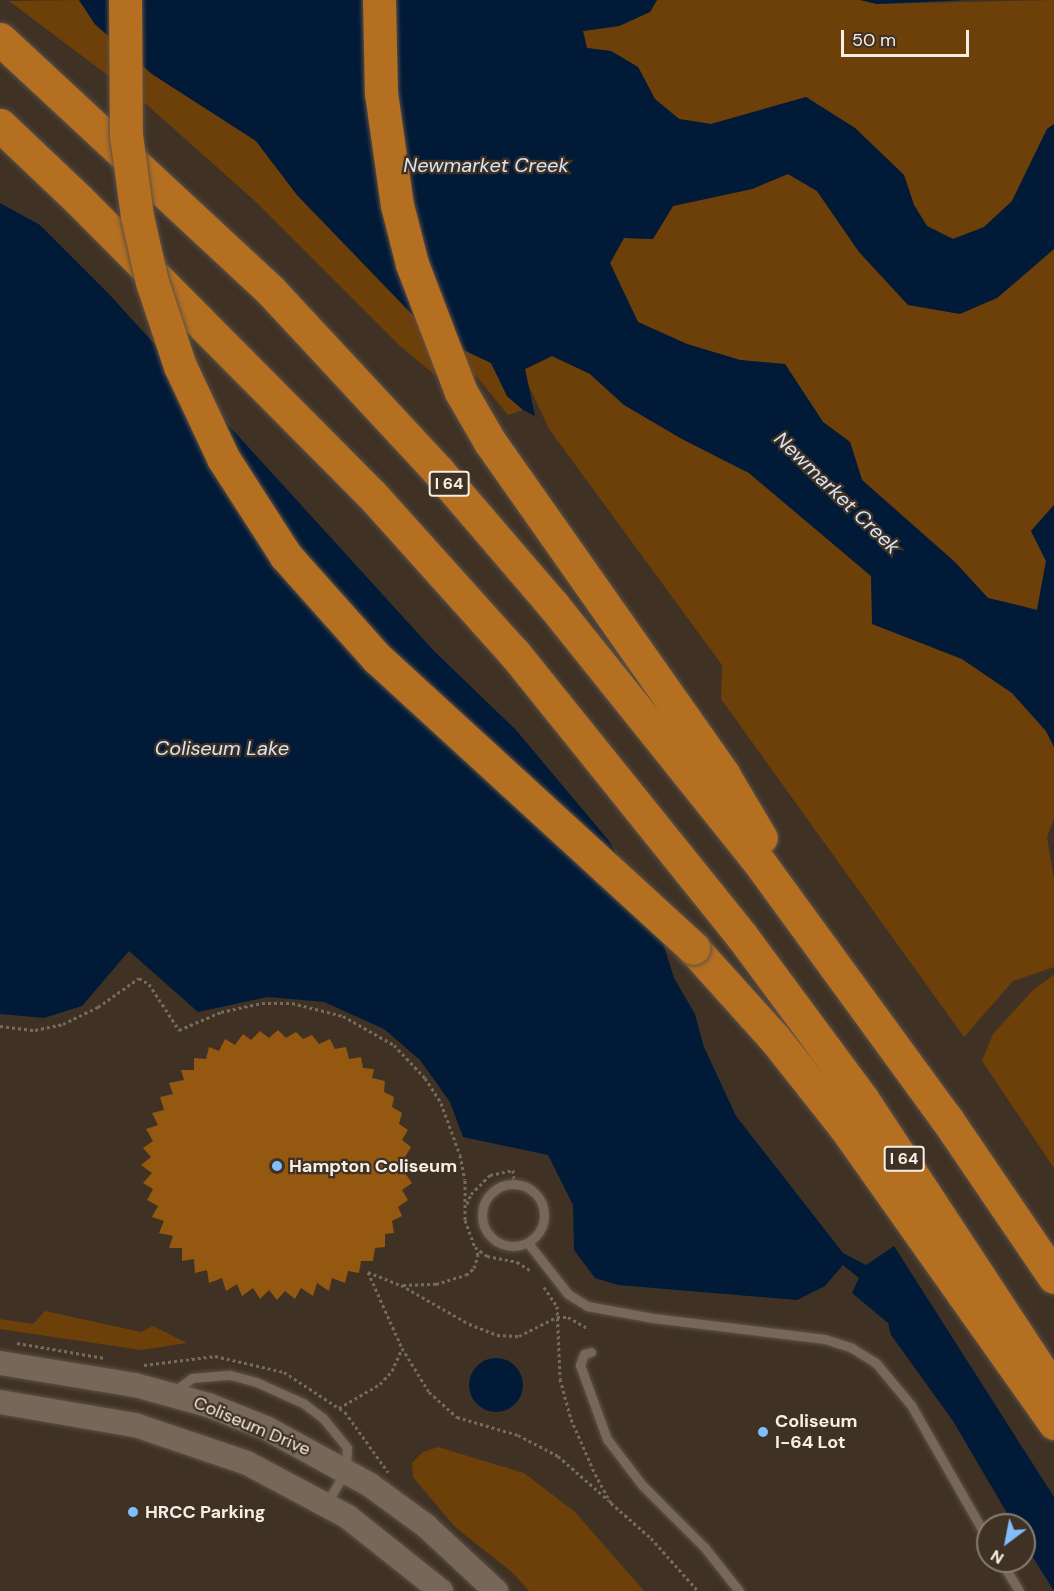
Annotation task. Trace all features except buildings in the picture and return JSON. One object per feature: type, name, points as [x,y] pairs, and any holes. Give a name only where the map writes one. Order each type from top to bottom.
[{"type":"highway","points":[[125,0],[126,135],[136,216],[152,282],[180,366],[224,458],[286,556],[376,658],[693,948],[775,1039],[844,1126],[1054,1423]]},
{"type":"highway","points":[[379,0],[381,93],[397,205],[423,295],[461,392],[524,493],[723,774],[845,978]]},
{"type":"highway","name":"I 64","points":[[0,39],[240,260],[423,455],[614,679],[845,978],[1054,1277]]},
{"type":"highway","name":"I 64","points":[[0,125],[79,200],[373,496],[522,662],[741,935],[864,1100],[1054,1391]]},
{"type":"street","name":"Coliseum Drive","points":[[0,1364],[172,1394],[266,1428],[346,1470],[426,1526],[496,1591]]},
{"type":"street","name":"Coliseum Drive","points":[[0,1402],[113,1420],[187,1440],[247,1463],[326,1504],[389,1547],[441,1591]]},
{"type":"lane","points":[[514,1184],[533,1191],[544,1208],[542,1228],[528,1243],[500,1244],[483,1222],[489,1195],[514,1184]]},
{"type":"lane","points":[[528,1243],[568,1294],[587,1306],[653,1318],[825,1339],[852,1348],[876,1363],[894,1380],[976,1519]]},
{"type":"lane","points":[[591,1352],[584,1354],[580,1365],[608,1439],[642,1485],[705,1548],[739,1591]]},
{"type":"lane","points":[[172,1394],[186,1381],[210,1374],[230,1376],[280,1391],[310,1408],[339,1436],[349,1460],[346,1470],[326,1504]]},
{"type":"lane","points":[[1008,1573],[1019,1591]]},
{"type":"path","points":[[0,1026],[35,1030],[70,1021],[139,978],[149,984],[179,1030],[221,1012],[262,1003],[292,1003],[343,1016],[394,1045],[425,1078],[453,1130],[465,1180],[468,1235],[478,1256],[466,1275],[436,1284],[401,1285]]},
{"type":"path","points":[[466,1208],[471,1194],[490,1175],[513,1170],[514,1184]]},
{"type":"path","points":[[475,1247],[487,1256],[517,1262],[536,1276]]},
{"type":"path","points":[[589,1329],[568,1317],[557,1317],[519,1336],[497,1335],[469,1324],[401,1285],[368,1272],[402,1348],[429,1392],[457,1417],[518,1435],[558,1456],[651,1538],[698,1591]]},
{"type":"path","points":[[541,1283],[557,1306],[560,1379],[571,1419],[611,1503]]},
{"type":"path","points":[[339,1408],[380,1384],[400,1359],[402,1348]]},
{"type":"shaded area","points":[[79,0],[95,25],[152,74],[256,141],[297,195],[432,335],[491,363],[507,396],[523,410],[508,415],[477,377],[435,375],[399,345],[256,202],[146,104],[9,1]]},
{"type":"shaded area","points":[[657,0],[860,0],[877,4],[1054,0],[1054,124],[1047,129],[1012,201],[984,227],[953,239],[927,226],[914,205],[904,175],[855,128],[806,97],[711,124],[679,119],[655,99],[638,67],[611,51],[587,48],[583,31],[619,26],[650,12]]},
{"type":"shaded area","points":[[788,174],[817,191],[859,252],[997,298],[1054,249],[1054,505],[1031,531],[1046,561],[1037,610],[988,598],[954,562],[862,480],[850,442],[823,422],[785,364],[740,360],[687,344],[638,322],[610,263],[624,238],[653,239],[673,206],[752,189]]},
{"type":"shaded area","points":[[552,356],[590,374],[624,405],[682,439],[749,473],[871,576],[873,624],[962,659],[1012,693],[1046,731],[1054,747],[1054,819],[1047,837],[1054,879],[1054,967],[1013,981],[964,1037],[721,699],[722,665],[549,429],[527,382],[525,369]]},
{"type":"shaded area","points":[[1054,975],[1054,1168],[982,1061],[993,1034],[1034,989]]},
{"type":"shaded area","points":[[45,1311],[141,1332],[153,1326],[187,1343],[141,1350],[0,1329],[0,1319],[33,1324]]},
{"type":"shaded area","points":[[438,1447],[524,1473],[575,1512],[644,1591],[529,1591],[513,1573],[455,1527],[413,1477],[412,1463],[423,1452]]},
{"type":"water","name":"Newmarket Creek","points":[[79,0],[657,0],[650,12],[619,26],[583,31],[587,48],[611,51],[638,67],[655,99],[679,119],[711,124],[806,97],[855,128],[904,175],[914,205],[927,226],[953,239],[984,227],[1012,201],[1047,129],[1054,124],[1054,249],[997,298],[960,314],[908,305],[859,252],[817,191],[788,174],[752,189],[673,206],[653,239],[624,238],[610,263],[638,322],[687,344],[740,360],[785,364],[823,422],[850,442],[862,480],[955,562],[988,598],[1037,610],[1046,561],[1031,531],[1054,505],[1054,747],[1046,731],[1012,693],[962,659],[872,624],[871,576],[749,473],[682,439],[624,405],[590,374],[552,356],[525,369],[535,416],[523,410],[507,396],[491,363],[432,335],[297,195],[256,141],[152,74],[95,24]]},
{"type":"water","points":[[860,0],[966,0],[877,4]]},
{"type":"water","name":"Coliseum Lake","points":[[0,203],[40,225],[108,293],[435,652],[516,730],[609,841],[657,924],[674,978],[695,1014],[704,1047],[736,1116],[843,1253],[866,1265],[894,1246],[1054,1497],[1054,1591],[1036,1562],[1036,1513],[1007,1513],[953,1421],[891,1335],[888,1323],[852,1293],[859,1278],[843,1265],[825,1286],[797,1300],[618,1285],[595,1278],[574,1250],[573,1205],[548,1155],[463,1137],[450,1102],[420,1060],[384,1029],[324,1002],[268,997],[198,1012],[129,951],[82,1006],[44,1018],[0,1014]]},
{"type":"water","points":[[491,1358],[501,1358],[511,1362],[519,1370],[523,1385],[519,1400],[511,1408],[501,1412],[491,1412],[481,1408],[473,1400],[469,1390],[469,1380],[473,1370],[481,1362]]},
{"type":"place","name":"Hampton Coliseum","points":[[277,1166]]},
{"type":"place","name":"Coliseum I-64 Lot","points":[[763,1432]]},
{"type":"place","name":"HRCC Parking","points":[[133,1512]]}]
